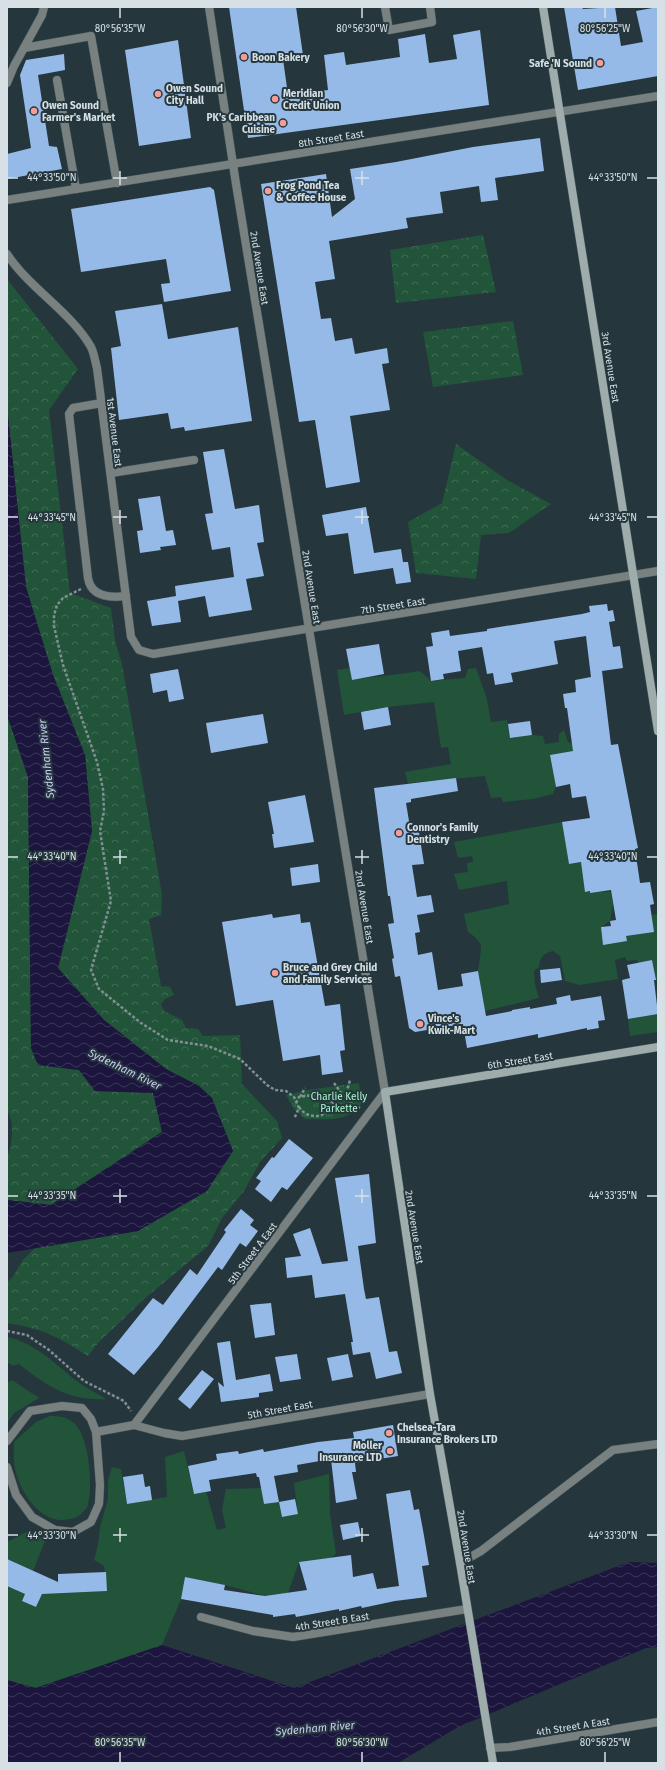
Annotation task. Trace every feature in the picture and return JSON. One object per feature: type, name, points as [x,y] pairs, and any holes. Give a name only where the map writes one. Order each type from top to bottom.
[{"type":"main road","name":"3rd Avenue East","points":[[544,7],[658,731]]},
{"type":"main road","name":"6th Street East","points":[[385,1092],[658,1047]]},
{"type":"main road","name":"2nd Avenue East","points":[[385,1092],[430,1394],[460,1562],[493,1763]]},
{"type":"street","points":[[7,83],[14,66],[42,15],[44,7]]},
{"type":"street","name":"2nd Avenue East","points":[[209,7],[233,165],[385,1092]]},
{"type":"street","points":[[385,7],[389,30],[432,22],[430,7]]},
{"type":"street","points":[[24,48],[91,36],[117,183]]},
{"type":"street","points":[[57,80],[76,189]]},
{"type":"street","name":"8th Street East","points":[[7,200],[658,96]]},
{"type":"street","name":"1st Avenue East","points":[[7,254],[21,272],[79,331],[91,348],[97,368],[131,637],[134,644]]},
{"type":"street","points":[[102,403],[73,408],[69,414],[89,585],[92,590],[103,595],[113,597],[126,596]]},
{"type":"street","points":[[111,472],[194,460]]},
{"type":"street","name":"7th Street East","points":[[134,644],[139,650],[153,654],[658,571]]},
{"type":"street","name":"5th Street A East","points":[[134,1425],[385,1092]]},
{"type":"street","name":"5th Street East","points":[[134,1425],[182,1436],[430,1394]]},
{"type":"street","points":[[7,1441],[30,1410],[62,1406],[82,1408],[91,1419],[96,1432],[100,1485],[99,1504],[91,1522],[72,1532],[55,1530],[32,1517],[16,1495],[7,1467]]},
{"type":"street","points":[[96,1432],[134,1425]]},
{"type":"street","points":[[460,1562],[481,1551],[613,1450],[658,1444]]},
{"type":"street","name":"4th Street B East","points":[[201,1617],[253,1631],[293,1637],[467,1609]]},
{"type":"street","name":"4th Street A East","points":[[490,1748],[658,1722]]},
{"type":"path","points":[[89,585],[63,598],[54,614],[54,626],[63,665],[97,762],[103,789],[104,811],[100,831],[111,901],[91,970],[99,989],[141,1023],[168,1040],[208,1046],[240,1059],[267,1085],[275,1090],[286,1091],[294,1097],[302,1112],[312,1117],[322,1115],[334,1103],[344,1097],[350,1080]]},
{"type":"path","points":[[334,1083],[344,1097],[354,1105],[370,1112]]},
{"type":"path","points":[[296,1102],[305,1088]]},
{"type":"path","points":[[299,1097],[323,1096],[334,1103]]},
{"type":"path","points":[[294,1119],[299,1108]]},
{"type":"path","points":[[7,1331],[27,1335],[49,1350],[84,1381],[124,1401],[131,1409],[134,1425]]},
{"type":"green space","points":[[483,235],[496,292],[396,303],[390,250]]},
{"type":"green space","points":[[7,279],[78,369],[49,410],[70,593],[111,608],[115,641],[122,664],[162,895],[161,915],[149,919],[161,986],[170,987],[174,995],[165,999],[161,1004],[164,1011],[182,1020],[186,1028],[198,1029],[203,1036],[240,1035],[242,1084],[277,1121],[282,1138],[260,1162],[244,1191],[222,1218],[208,1246],[144,1299],[98,1343],[88,1356],[49,1334],[7,1323],[7,1282],[12,1278],[23,1260],[35,1248],[138,1231],[233,1151],[212,1099],[199,1086],[166,1069],[104,1020],[58,968],[92,831],[85,755],[53,675],[26,587],[7,406]]},
{"type":"green space","points":[[513,321],[523,375],[433,387],[423,332]]},
{"type":"green space","points":[[456,444],[507,480],[551,504],[509,533],[481,535],[476,579],[416,573],[408,522],[442,503]]},
{"type":"green space","points":[[350,668],[352,680],[420,671],[431,681],[465,678],[468,669],[476,668],[487,699],[491,722],[507,720],[510,738],[532,735],[543,736],[545,744],[559,742],[559,734],[564,730],[568,742],[574,744],[575,751],[550,755],[556,787],[553,794],[533,799],[503,802],[501,797],[491,798],[485,776],[408,783],[405,772],[451,764],[448,747],[441,748],[434,702],[388,707],[344,715],[337,670]]},
{"type":"green space","points":[[7,715],[28,777],[31,1048],[38,1065],[79,1070],[95,1091],[154,1093],[162,1132],[51,1205],[7,1200],[7,1154],[9,1153],[11,1142],[12,1126],[10,1115],[7,1110]]},
{"type":"green space","points":[[562,822],[569,864],[585,862],[585,892],[611,892],[613,905],[610,921],[601,927],[603,944],[626,941],[626,936],[653,932],[651,915],[658,914],[658,979],[656,980],[652,960],[638,963],[637,960],[627,961],[625,957],[615,960],[618,979],[579,985],[565,981],[560,956],[553,951],[543,956],[539,967],[534,971],[535,985],[539,998],[485,1011],[478,971],[481,945],[475,937],[468,932],[464,914],[509,904],[507,881],[459,890],[454,874],[468,872],[467,863],[473,862],[472,856],[458,858],[454,842]]},
{"type":"green space","points":[[658,1014],[658,1032],[630,1036],[628,1019]]},
{"type":"green space","name":"Charlie Kelly Parkette","points":[[359,1083],[362,1102],[351,1114],[344,1117],[329,1119],[305,1119],[294,1109],[286,1095],[308,1090]]},
{"type":"green space","points":[[7,1337],[35,1348],[78,1382],[106,1399],[92,1399],[69,1395],[39,1379],[19,1364],[13,1366],[7,1362]]},
{"type":"green space","points":[[12,1380],[39,1398],[14,1413],[7,1423],[7,1383]]},
{"type":"green space","points":[[50,1416],[64,1417],[75,1424],[84,1440],[89,1462],[90,1485],[87,1506],[78,1516],[64,1520],[46,1516],[32,1504],[21,1487],[14,1466],[14,1442],[36,1422]]},
{"type":"green space","points":[[184,1451],[194,1494],[206,1491],[217,1530],[226,1528],[222,1510],[226,1489],[261,1488],[264,1504],[279,1502],[282,1517],[298,1514],[294,1483],[329,1474],[330,1514],[336,1554],[330,1558],[299,1562],[288,1593],[269,1597],[225,1585],[185,1577],[181,1599],[162,1645],[35,1688],[7,1680],[7,1586],[25,1594],[22,1601],[36,1607],[42,1594],[107,1591],[104,1566],[94,1560],[98,1545],[100,1527],[108,1499],[108,1480],[112,1467],[121,1469],[127,1504],[167,1497],[165,1457]]},
{"type":"green space","points":[[30,1530],[45,1541],[33,1571],[7,1562],[7,1542]]},
{"type":"water","name":"Sydenham River","points":[[7,406],[26,587],[53,675],[85,755],[92,831],[58,968],[104,1020],[166,1069],[199,1086],[212,1098],[233,1151],[207,1191],[138,1231],[7,1253],[7,1200],[51,1205],[162,1132],[153,1093],[95,1091],[79,1070],[38,1065],[31,1048],[28,777],[7,715]]},
{"type":"water","name":"Sydenham River","points":[[629,1562],[658,1563],[658,1647],[646,1648],[458,1727],[398,1763],[7,1763],[7,1680],[36,1688],[162,1645],[294,1688]]},
{"type":"building","points":[[229,7],[296,7],[303,55],[283,59],[288,95],[328,90],[324,55],[344,52],[346,65],[400,57],[398,39],[425,34],[429,63],[457,59],[453,35],[480,30],[489,105],[248,138]]},
{"type":"building","points":[[564,7],[582,7],[583,9],[615,7],[621,46],[643,42],[636,11],[658,7],[658,76],[578,90]]},
{"type":"building","name":"Owen Sound City Hall","points":[[178,40],[191,138],[139,146],[125,50]]},
{"type":"building","name":"Owen Sound Farmer's Market","points":[[64,54],[65,70],[38,75],[49,146],[57,147],[62,169],[7,179],[7,154],[31,148],[20,75],[26,60]]},
{"type":"building","points":[[540,138],[544,171],[495,178],[498,200],[481,202],[479,186],[440,192],[443,213],[406,218],[408,228],[329,241],[335,279],[315,282],[321,319],[331,318],[335,341],[352,338],[355,354],[387,348],[389,363],[382,364],[390,410],[350,416],[360,482],[326,488],[315,420],[299,422],[261,184],[326,174],[332,217],[355,199],[350,169],[396,162],[473,147]]},
{"type":"building","points":[[210,187],[214,190],[231,291],[164,302],[161,284],[170,283],[166,259],[81,272],[71,209]]},
{"type":"building","points":[[162,304],[168,339],[238,327],[252,421],[185,431],[184,427],[171,429],[168,413],[119,420],[111,348],[121,346],[115,311]]},
{"type":"building","points":[[224,449],[235,509],[259,505],[264,542],[257,543],[264,576],[246,579],[252,610],[209,617],[205,596],[178,601],[181,622],[152,626],[147,601],[176,596],[175,586],[234,577],[230,547],[212,550],[205,514],[213,513],[203,452]]},
{"type":"building","points":[[160,496],[166,531],[173,530],[176,545],[160,547],[161,550],[140,553],[137,531],[143,530],[138,499]]},
{"type":"building","points":[[366,507],[374,553],[401,549],[403,562],[408,562],[411,582],[396,584],[393,568],[354,574],[348,533],[326,536],[322,515]]},
{"type":"building","points":[[607,604],[608,611],[613,610],[615,621],[609,622],[613,647],[620,646],[623,668],[602,671],[611,745],[618,744],[638,848],[635,849],[640,883],[650,882],[654,904],[650,905],[654,932],[626,936],[627,941],[603,945],[601,927],[611,926],[610,921],[616,920],[611,890],[590,893],[590,891],[585,892],[581,862],[569,864],[562,822],[590,818],[586,796],[572,798],[570,784],[556,787],[550,755],[573,751],[567,708],[565,708],[563,694],[576,692],[575,680],[591,677],[586,636],[554,641],[558,664],[511,673],[513,682],[495,685],[493,673],[487,674],[482,647],[458,651],[461,671],[443,674],[444,679],[431,681],[426,647],[433,646],[431,633],[449,630],[450,636],[487,631],[487,629],[582,614],[590,612],[589,606]]},
{"type":"building","points":[[379,644],[384,674],[352,680],[346,649]]},
{"type":"building","points":[[178,669],[184,699],[169,702],[167,690],[153,693],[150,674]]},
{"type":"building","points":[[388,707],[391,725],[364,730],[361,712]]},
{"type":"building","points":[[263,714],[268,743],[211,753],[206,723]]},
{"type":"building","points":[[530,721],[532,735],[510,738],[508,724]]},
{"type":"building","points":[[456,778],[458,791],[411,799],[411,802],[406,803],[410,827],[418,826],[424,864],[412,865],[417,897],[431,895],[434,912],[417,915],[420,932],[415,933],[418,955],[432,952],[438,990],[463,986],[461,974],[478,971],[486,1016],[512,1010],[530,1007],[530,1009],[557,1004],[556,998],[570,995],[571,1001],[601,996],[605,1020],[598,1021],[599,1028],[587,1030],[587,1028],[538,1038],[538,1034],[467,1048],[463,1024],[415,1032],[409,1028],[400,976],[395,977],[392,959],[394,958],[388,924],[394,923],[390,896],[388,896],[374,788]]},
{"type":"building","points":[[305,795],[314,842],[274,848],[272,834],[274,834],[268,802]]},
{"type":"building","points":[[318,864],[320,882],[292,886],[290,868]]},
{"type":"building","name":"Bruce and Grey Child and Family Services","points":[[272,914],[273,918],[300,914],[301,923],[310,922],[325,1006],[340,1004],[345,1050],[340,1051],[343,1072],[322,1075],[320,1055],[283,1061],[273,1000],[236,1006],[222,922]]},
{"type":"building","points":[[652,960],[656,980],[654,980],[658,1014],[628,1019],[622,980],[630,978],[627,965]]},
{"type":"building","points":[[560,968],[562,980],[541,983],[540,970]]},
{"type":"building","points":[[289,1139],[313,1158],[287,1190],[282,1187],[271,1202],[255,1189],[261,1181],[256,1178],[272,1157],[274,1158]]},
{"type":"building","points":[[369,1174],[376,1243],[358,1246],[364,1289],[366,1299],[379,1297],[389,1352],[397,1351],[402,1373],[376,1379],[370,1352],[353,1355],[351,1342],[353,1342],[345,1294],[315,1298],[312,1275],[287,1278],[285,1258],[301,1256],[293,1234],[310,1228],[322,1264],[348,1261],[335,1178]]},
{"type":"building","points":[[241,1209],[254,1220],[250,1225],[258,1231],[246,1247],[240,1243],[222,1270],[218,1267],[158,1347],[134,1375],[108,1354],[153,1298],[163,1305],[190,1269],[197,1275],[226,1232],[224,1230]]},
{"type":"building","points":[[271,1303],[275,1335],[255,1338],[250,1305]]},
{"type":"building","points":[[230,1341],[236,1380],[270,1374],[273,1391],[259,1393],[259,1397],[221,1402],[218,1382],[224,1387],[217,1343]]},
{"type":"building","points":[[297,1354],[301,1379],[280,1382],[275,1357]]},
{"type":"building","points":[[348,1354],[353,1377],[332,1381],[327,1358]]},
{"type":"building","points":[[202,1370],[214,1379],[190,1409],[178,1399]]},
{"type":"building","points":[[393,1425],[398,1456],[355,1463],[356,1472],[352,1472],[357,1499],[336,1503],[331,1459],[297,1465],[298,1472],[274,1476],[279,1502],[264,1504],[259,1477],[257,1477],[256,1473],[209,1480],[211,1491],[194,1494],[188,1466],[217,1460],[216,1454],[238,1451],[239,1454],[263,1449],[264,1452],[318,1442],[354,1438],[353,1432]]},
{"type":"building","points":[[143,1474],[145,1487],[150,1486],[152,1500],[127,1504],[123,1477]]},
{"type":"building","points":[[410,1490],[414,1510],[419,1509],[429,1565],[422,1566],[427,1597],[395,1601],[362,1608],[361,1606],[339,1611],[339,1609],[296,1617],[295,1614],[273,1617],[273,1615],[181,1599],[185,1577],[225,1585],[224,1590],[265,1596],[307,1590],[299,1562],[351,1555],[353,1577],[373,1573],[377,1589],[399,1586],[386,1494]]},
{"type":"building","points":[[295,1499],[298,1514],[282,1517],[279,1502]]},
{"type":"building","points":[[358,1522],[361,1536],[343,1540],[340,1525]]},
{"type":"building","points":[[7,1559],[58,1582],[58,1574],[106,1572],[107,1591],[42,1594],[36,1607],[22,1601],[25,1594],[7,1586]]},
{"type":"place","name":"Boon Bakery","points":[[244,57]]},
{"type":"place","name":"Safe 'N Sound","points":[[600,63]]},
{"type":"place","name":"Owen Sound City Hall","points":[[158,94]]},
{"type":"place","name":"Meridian Credit Union","points":[[275,99]]},
{"type":"place","name":"Owen Sound Farmer's Market","points":[[34,111]]},
{"type":"place","name":"PK’s Caribbean Cuisine","points":[[283,123]]},
{"type":"place","name":"Frog Pond Tea & Coffee House","points":[[268,191]]},
{"type":"place","name":"Connor's Family Dentistry","points":[[399,833]]},
{"type":"place","name":"Bruce and Grey Child and Family Services","points":[[275,973]]},
{"type":"place","name":"Vince's Kwik-Mart","points":[[420,1024]]},
{"type":"place","name":"Chelsea-Tara Insurance Brokers LTD","points":[[389,1433]]},
{"type":"place","name":"Moller Insurance LTD","points":[[390,1451]]}]
